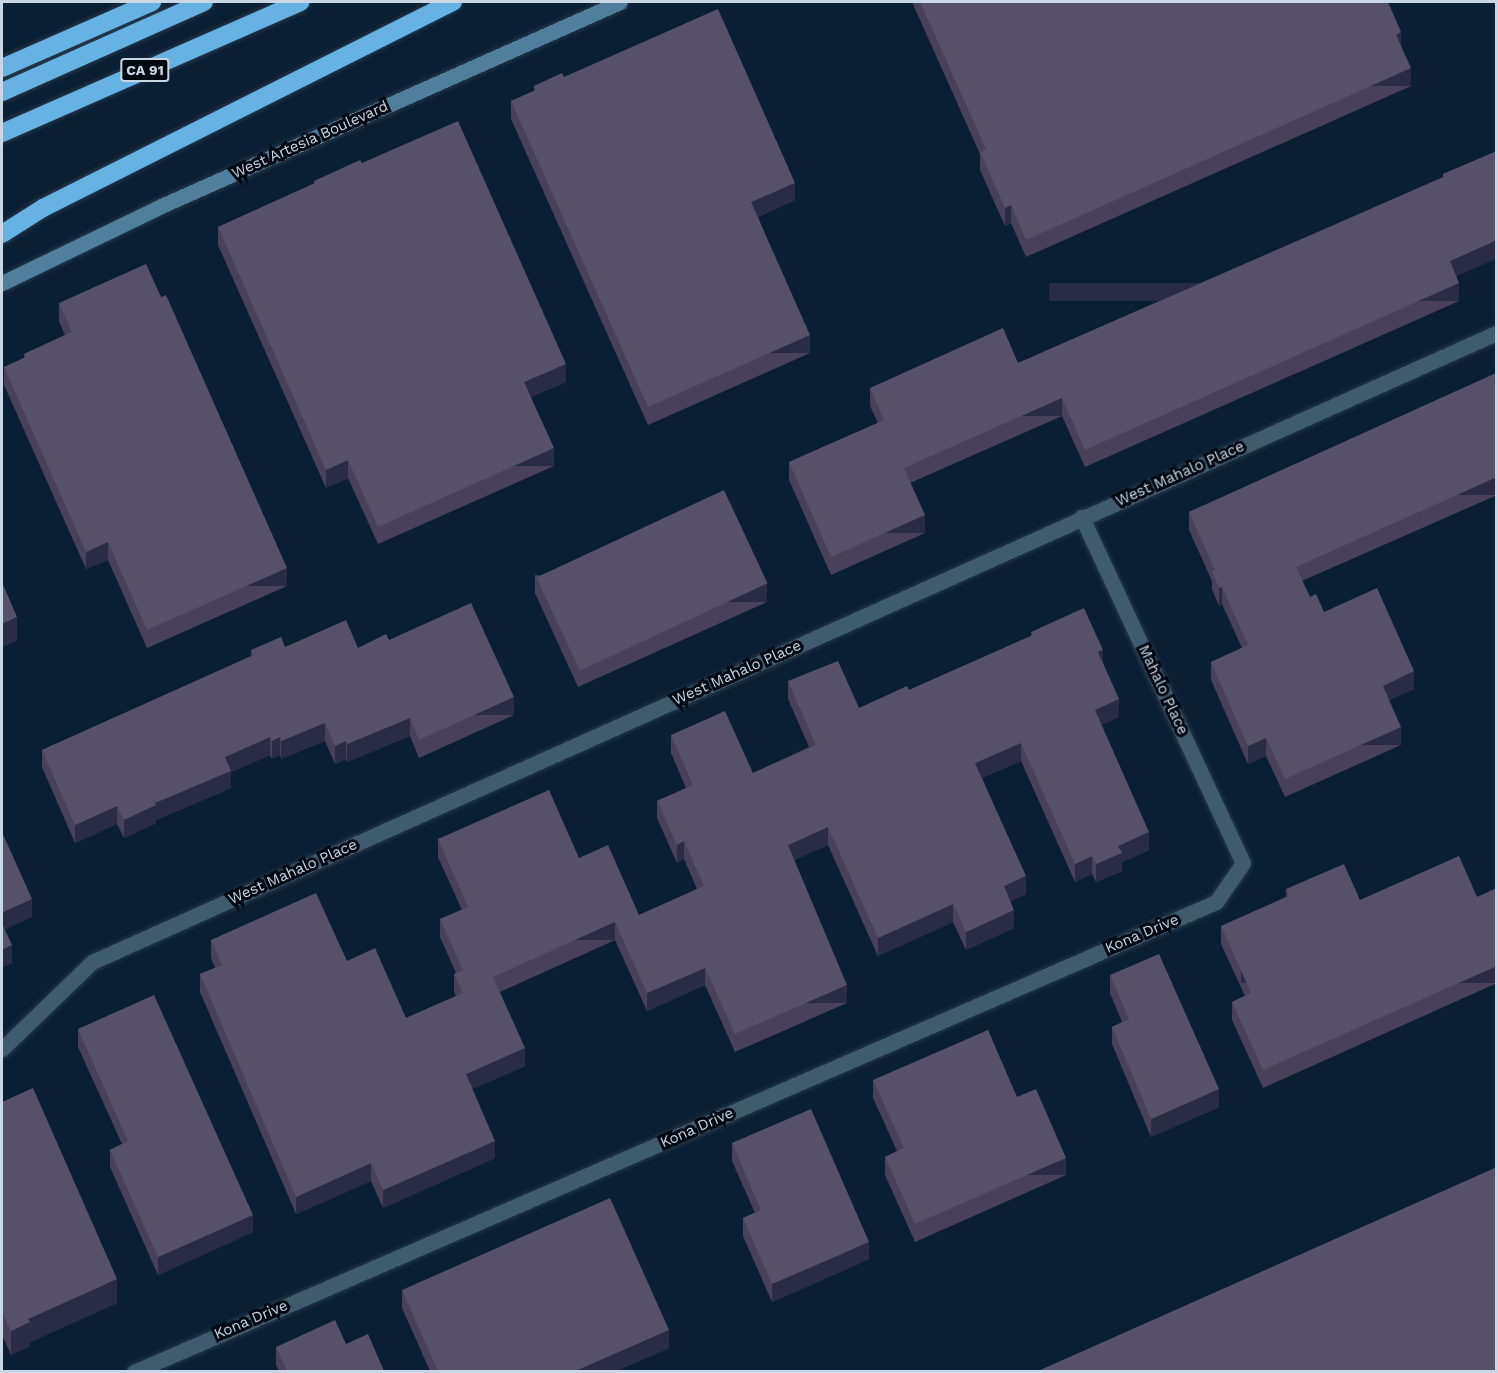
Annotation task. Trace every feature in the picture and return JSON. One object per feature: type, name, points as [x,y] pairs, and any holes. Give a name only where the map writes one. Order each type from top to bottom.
[{"type":"highway","points":[[2,68],[152,2]]},
{"type":"highway","points":[[2,92],[204,2]]},
{"type":"highway","points":[[2,234],[43,208],[453,2]]},
{"type":"highway","name":"CA 91","points":[[2,133],[294,3]]},
{"type":"main road","name":"West Artesia Boulevard","points":[[2,283],[161,206],[620,2]]},
{"type":"street","name":"West Mahalo Place","points":[[2,1049],[61,989],[92,962],[1497,333]]},
{"type":"street","name":"Mahalo Place","points":[[1082,517],[1243,863]]},
{"type":"street","name":"Kona Drive","points":[[134,1371],[1216,902],[1243,863]]},
{"type":"building","points":[[920,2],[1388,2],[1401,32],[1396,35],[1411,68],[1026,240],[1011,205],[1005,208],[980,152],[986,149]]},
{"type":"building","points":[[718,9],[795,183],[751,202],[810,335],[648,407],[511,101],[536,90],[534,86],[562,73],[564,77]]},
{"type":"building","points":[[458,121],[566,364],[524,382],[554,448],[378,527],[348,460],[326,470],[218,227],[360,160],[362,163]]},
{"type":"building","points":[[1497,151],[1497,240],[1450,261],[1459,283],[1085,450],[1062,398],[904,468],[925,515],[831,557],[789,462],[884,420],[870,388],[1003,328],[1018,363],[1444,177],[1443,174]]},
{"type":"building","points":[[146,264],[161,297],[166,295],[287,568],[147,630],[108,542],[86,552],[4,367],[26,357],[24,354],[72,332],[59,303]]},
{"type":"building","points":[[1496,373],[1497,477],[1296,567],[1310,597],[1316,594],[1324,612],[1377,588],[1414,671],[1383,686],[1401,727],[1285,779],[1266,738],[1248,746],[1211,662],[1248,645],[1222,587],[1219,588],[1212,571],[1215,570],[1189,512]]},
{"type":"building","points":[[724,490],[768,583],[580,671],[536,577]]},
{"type":"building","points":[[2,582],[17,617],[2,624]]},
{"type":"building","points":[[471,603],[514,697],[419,740],[410,718],[347,744],[346,741],[335,746],[325,723],[281,741],[280,737],[272,741],[270,737],[225,757],[231,771],[155,803],[156,805],[124,820],[117,806],[75,825],[42,750],[254,655],[251,650],[281,637],[285,647],[346,620],[358,648],[386,634],[389,640]]},
{"type":"building","points":[[1084,608],[1103,650],[1098,652],[1119,699],[1095,710],[1149,832],[1118,846],[1122,853],[1096,864],[1092,856],[1075,864],[1021,743],[975,763],[1026,876],[1004,886],[1014,910],[966,932],[953,904],[878,938],[828,827],[788,845],[847,985],[735,1034],[705,968],[647,993],[615,922],[493,977],[525,1048],[466,1074],[495,1141],[383,1190],[371,1163],[296,1197],[200,974],[222,965],[211,940],[316,893],[347,961],[375,948],[406,1018],[463,993],[454,974],[463,970],[440,919],[468,907],[438,839],[549,790],[579,858],[608,845],[639,915],[704,886],[684,841],[677,845],[657,801],[693,785],[671,735],[725,711],[753,773],[816,745],[788,681],[838,661],[859,708],[907,686],[909,690],[1033,635],[1031,632]]},
{"type":"building","points":[[2,832],[32,899],[2,913]]},
{"type":"building","points":[[1459,856],[1477,897],[1497,888],[1497,966],[1263,1070],[1232,1002],[1251,993],[1221,926],[1289,896],[1286,889],[1344,864],[1360,900]]},
{"type":"building","points":[[2,923],[12,945],[2,950]]},
{"type":"building","points":[[1159,954],[1219,1089],[1151,1119],[1112,1027],[1129,1019],[1110,975]]},
{"type":"building","points":[[154,995],[253,1215],[158,1257],[110,1150],[128,1141],[78,1029]]},
{"type":"building","points":[[988,1030],[1017,1097],[1036,1089],[1066,1158],[915,1224],[885,1157],[904,1148],[873,1080]]},
{"type":"building","points":[[33,1088],[117,1279],[28,1319],[30,1322],[11,1331],[2,1311],[2,1102]]},
{"type":"building","points":[[811,1109],[869,1242],[772,1284],[743,1218],[761,1210],[732,1143]]},
{"type":"building","points":[[1497,1167],[1497,1371],[1038,1371]]},
{"type":"building","points":[[610,1198],[669,1330],[575,1371],[438,1371],[402,1290]]},
{"type":"building","points":[[335,1320],[346,1344],[368,1334],[384,1371],[284,1371],[287,1370],[276,1347]]}]
